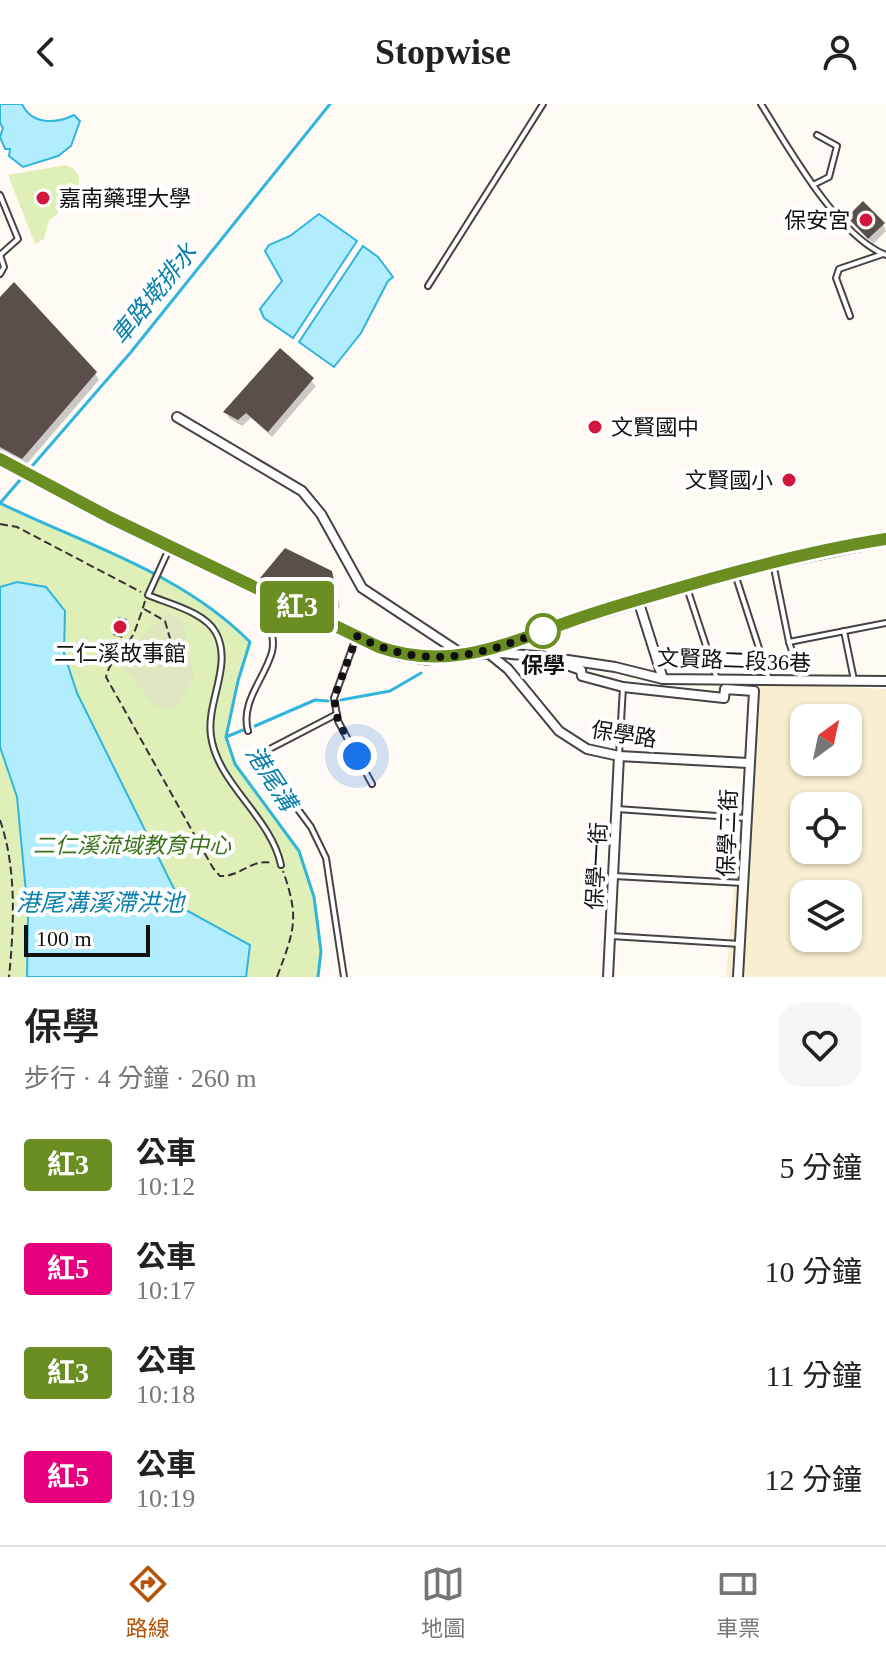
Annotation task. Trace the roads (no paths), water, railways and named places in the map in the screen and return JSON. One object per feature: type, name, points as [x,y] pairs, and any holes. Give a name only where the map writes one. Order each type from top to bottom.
[{"type":"main road","points":[[0,459],[171,547],[379,647],[427,658],[486,652],[734,571],[886,539]]},
{"type":"street","points":[[177,417],[302,491],[321,514],[362,588],[463,654]]},
{"type":"street","points":[[638,600],[663,679]]},
{"type":"street","name":"文賢路二段36巷","points":[[486,652],[615,667],[663,679],[886,681]]},
{"type":"street","name":"保學路","points":[[486,652],[508,669],[549,721],[571,741],[587,749],[619,756],[748,763]]},
{"type":"street","points":[[544,657],[581,670],[582,676],[623,687]]},
{"type":"street","name":"保學二街","points":[[623,687],[724,698],[725,689],[754,691],[738,977]]},
{"type":"street","name":"保學一街","points":[[608,977],[619,756]]},
{"type":"lane","points":[[428,286],[543,104]]},
{"type":"lane","points":[[761,104],[822,200],[868,245],[884,255]]},
{"type":"lane","points":[[813,185],[829,177],[837,146],[817,135]]},
{"type":"lane","points":[[0,195],[18,239],[0,255],[4,267],[0,274]]},
{"type":"lane","points":[[850,316],[836,278],[839,269],[884,255]]},
{"type":"lane","points":[[171,547],[149,592],[204,619],[216,631],[221,647],[221,666],[211,707],[211,738],[222,766],[268,832],[281,865]]},
{"type":"lane","points":[[773,561],[789,642],[802,681]]},
{"type":"lane","points":[[734,571],[769,680]]},
{"type":"lane","points":[[687,586],[717,680]]},
{"type":"lane","points":[[248,731],[246,722],[250,701],[272,651],[273,636],[264,604],[266,593]]},
{"type":"lane","points":[[789,642],[886,623]]},
{"type":"lane","points":[[844,631],[854,681]]},
{"type":"lane","points":[[357,636],[334,698],[337,714],[372,784]]},
{"type":"lane","points":[[619,756],[623,687]]},
{"type":"lane","points":[[260,754],[337,714]]},
{"type":"lane","points":[[271,773],[320,842],[326,858],[344,977]]},
{"type":"lane","points":[[617,809],[746,818]]},
{"type":"lane","points":[[614,876],[743,883]]},
{"type":"lane","points":[[611,936],[740,944]]},
{"type":"water","points":[[0,104],[22,104],[32,116],[45,121],[74,115],[80,121],[71,146],[58,156],[23,167],[9,156],[10,149],[5,149],[0,137],[3,128]]},
{"type":"water","points":[[319,214],[357,241],[293,338],[264,318],[260,309],[282,281],[265,251],[269,245],[290,236]]},
{"type":"water","points":[[363,246],[378,257],[393,277],[361,333],[334,367],[299,342]]},
{"type":"water","name":"港尾溝溪滯洪池","points":[[17,582],[46,587],[65,611],[64,653],[77,693],[184,909],[250,945],[246,977],[27,977],[28,914],[17,797],[0,747],[0,587]]},
{"type":"waterway","name":"車路墘排水","points":[[1,502],[131,352],[330,104]]},
{"type":"waterway","name":"港尾溝","points":[[0,503],[164,579],[223,618],[250,642],[226,737],[235,764],[299,851],[314,897],[321,951],[318,977]]},
{"type":"waterway","points":[[341,700],[390,691],[421,673]]},
{"type":"waterway","points":[[255,726],[315,700],[328,701]]},
{"type":"waterway","points":[[226,737],[243,730]]},
{"type":"place","name":"嘉南藥理大學","points":[[43,198]]},
{"type":"place","name":"保安宮","points":[[866,220]]},
{"type":"place","name":"文賢國中","points":[[595,427]]},
{"type":"place","name":"文賢國小","points":[[789,480]]},
{"type":"place","name":"二仁溪故事館","points":[[120,627]]},
{"type":"place","name":"保學","points":[[543,631]]},
{"type":"park label","name":"二仁溪流域教育中心","points":[[132,845]]}]
